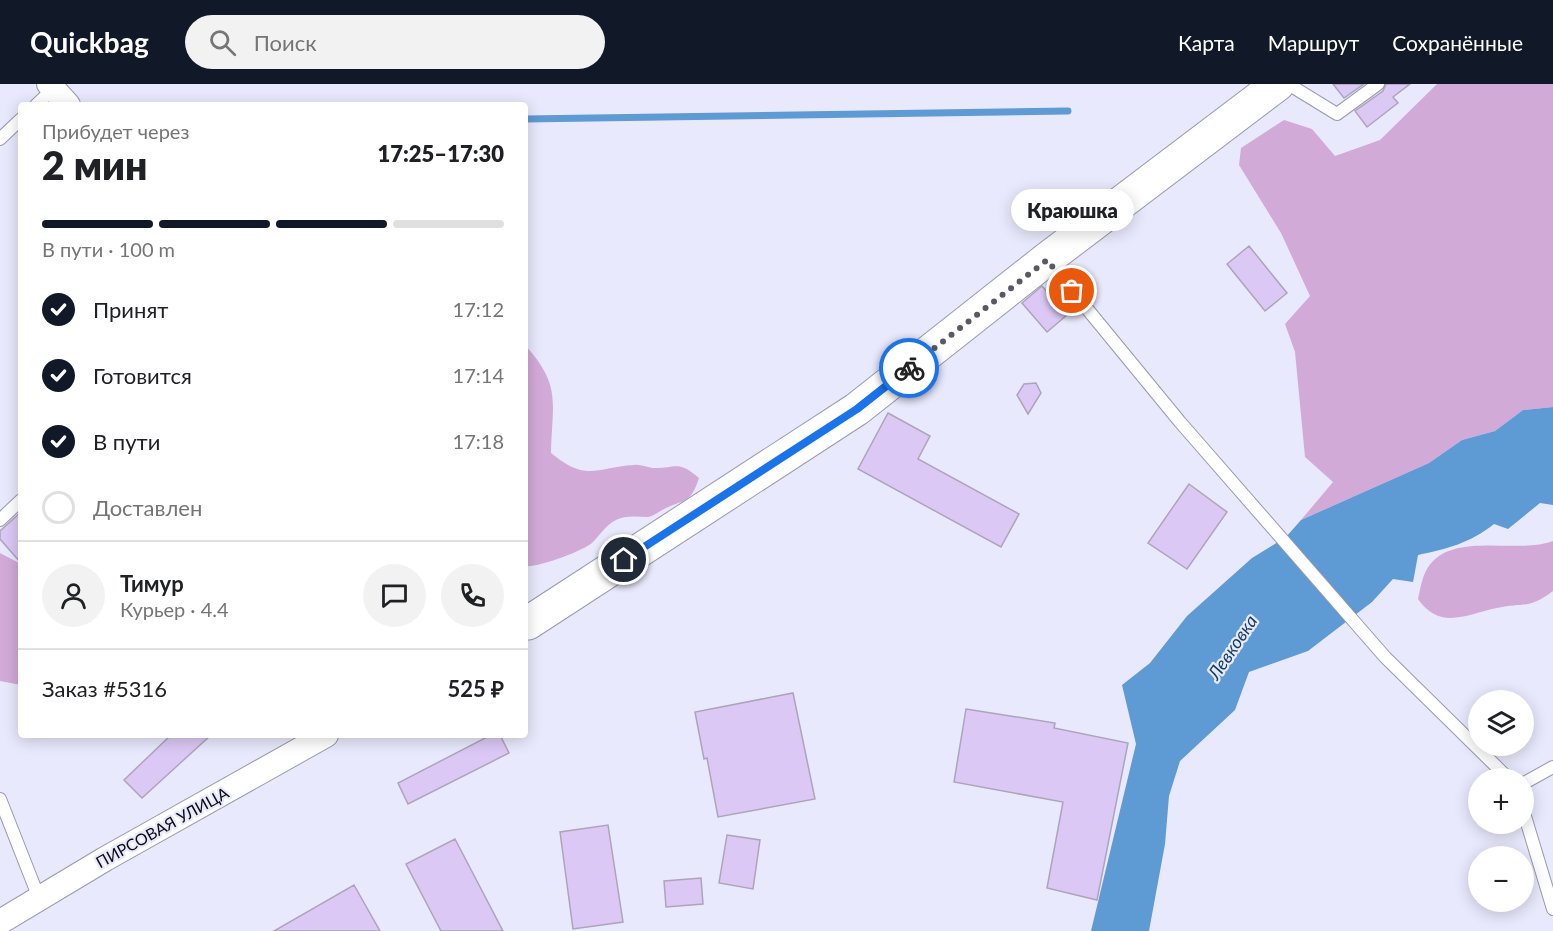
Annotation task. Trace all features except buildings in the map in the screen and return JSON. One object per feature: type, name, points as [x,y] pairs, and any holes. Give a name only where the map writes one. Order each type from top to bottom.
[{"type":"street","points":[[528,621],[857,409],[1047,260],[1278,84]]},
{"type":"street","name":"ПИРСОВАЯ УЛИЦА","points":[[0,922],[321,738]]},
{"type":"lane","points":[[1288,84],[1337,114],[1378,84]]},
{"type":"lane","points":[[41,102],[57,92]]},
{"type":"lane","points":[[0,139],[18,122]]},
{"type":"lane","points":[[1047,260],[1180,422],[1385,657],[1498,768]]},
{"type":"lane","points":[[0,520],[18,503]]},
{"type":"lane","points":[[1534,777],[1553,767]]},
{"type":"lane","points":[[0,800],[39,898]]},
{"type":"lane","points":[[1530,834],[1553,909]]},
{"type":"shaded area","points":[[1437,84],[1553,84],[1553,407],[1523,410],[1495,431],[1462,440],[1429,463],[1301,520],[1333,482],[1305,457],[1295,352],[1285,324],[1310,296],[1281,233],[1239,165],[1241,148],[1284,120],[1312,129],[1335,156],[1380,140]]},
{"type":"shaded area","points":[[528,348],[537,359],[550,384],[553,407],[551,453],[583,471],[636,465],[652,468],[676,466],[692,472],[699,478],[693,492],[686,499],[648,517],[620,518],[606,527],[588,546],[549,562],[528,566]]},
{"type":"shaded area","points":[[1553,541],[1553,591],[1538,601],[1454,618],[1435,615],[1418,599],[1427,569],[1438,557],[1451,550],[1467,547],[1538,545]]},
{"type":"shaded area","points":[[0,553],[18,562],[18,684],[0,681]]},
{"type":"water","name":"Левковка","points":[[1553,407],[1553,505],[1540,503],[1508,529],[1494,524],[1458,544],[1418,555],[1413,582],[1393,579],[1372,602],[1308,651],[1249,672],[1235,710],[1180,761],[1169,796],[1165,844],[1149,931],[1091,931],[1136,744],[1122,685],[1150,663],[1187,616],[1252,558],[1286,537],[1301,520],[1429,463],[1462,440],[1495,431],[1523,410]]},
{"type":"waterway","points":[[528,119],[1068,111]]},
{"type":"way so far","points":[[909,368],[1047,260],[1072,291]]},
{"type":"place","name":"Краюшка","points":[[1072,291]]},
{"type":"route","points":[[624,560],[857,409],[909,368]]}]
